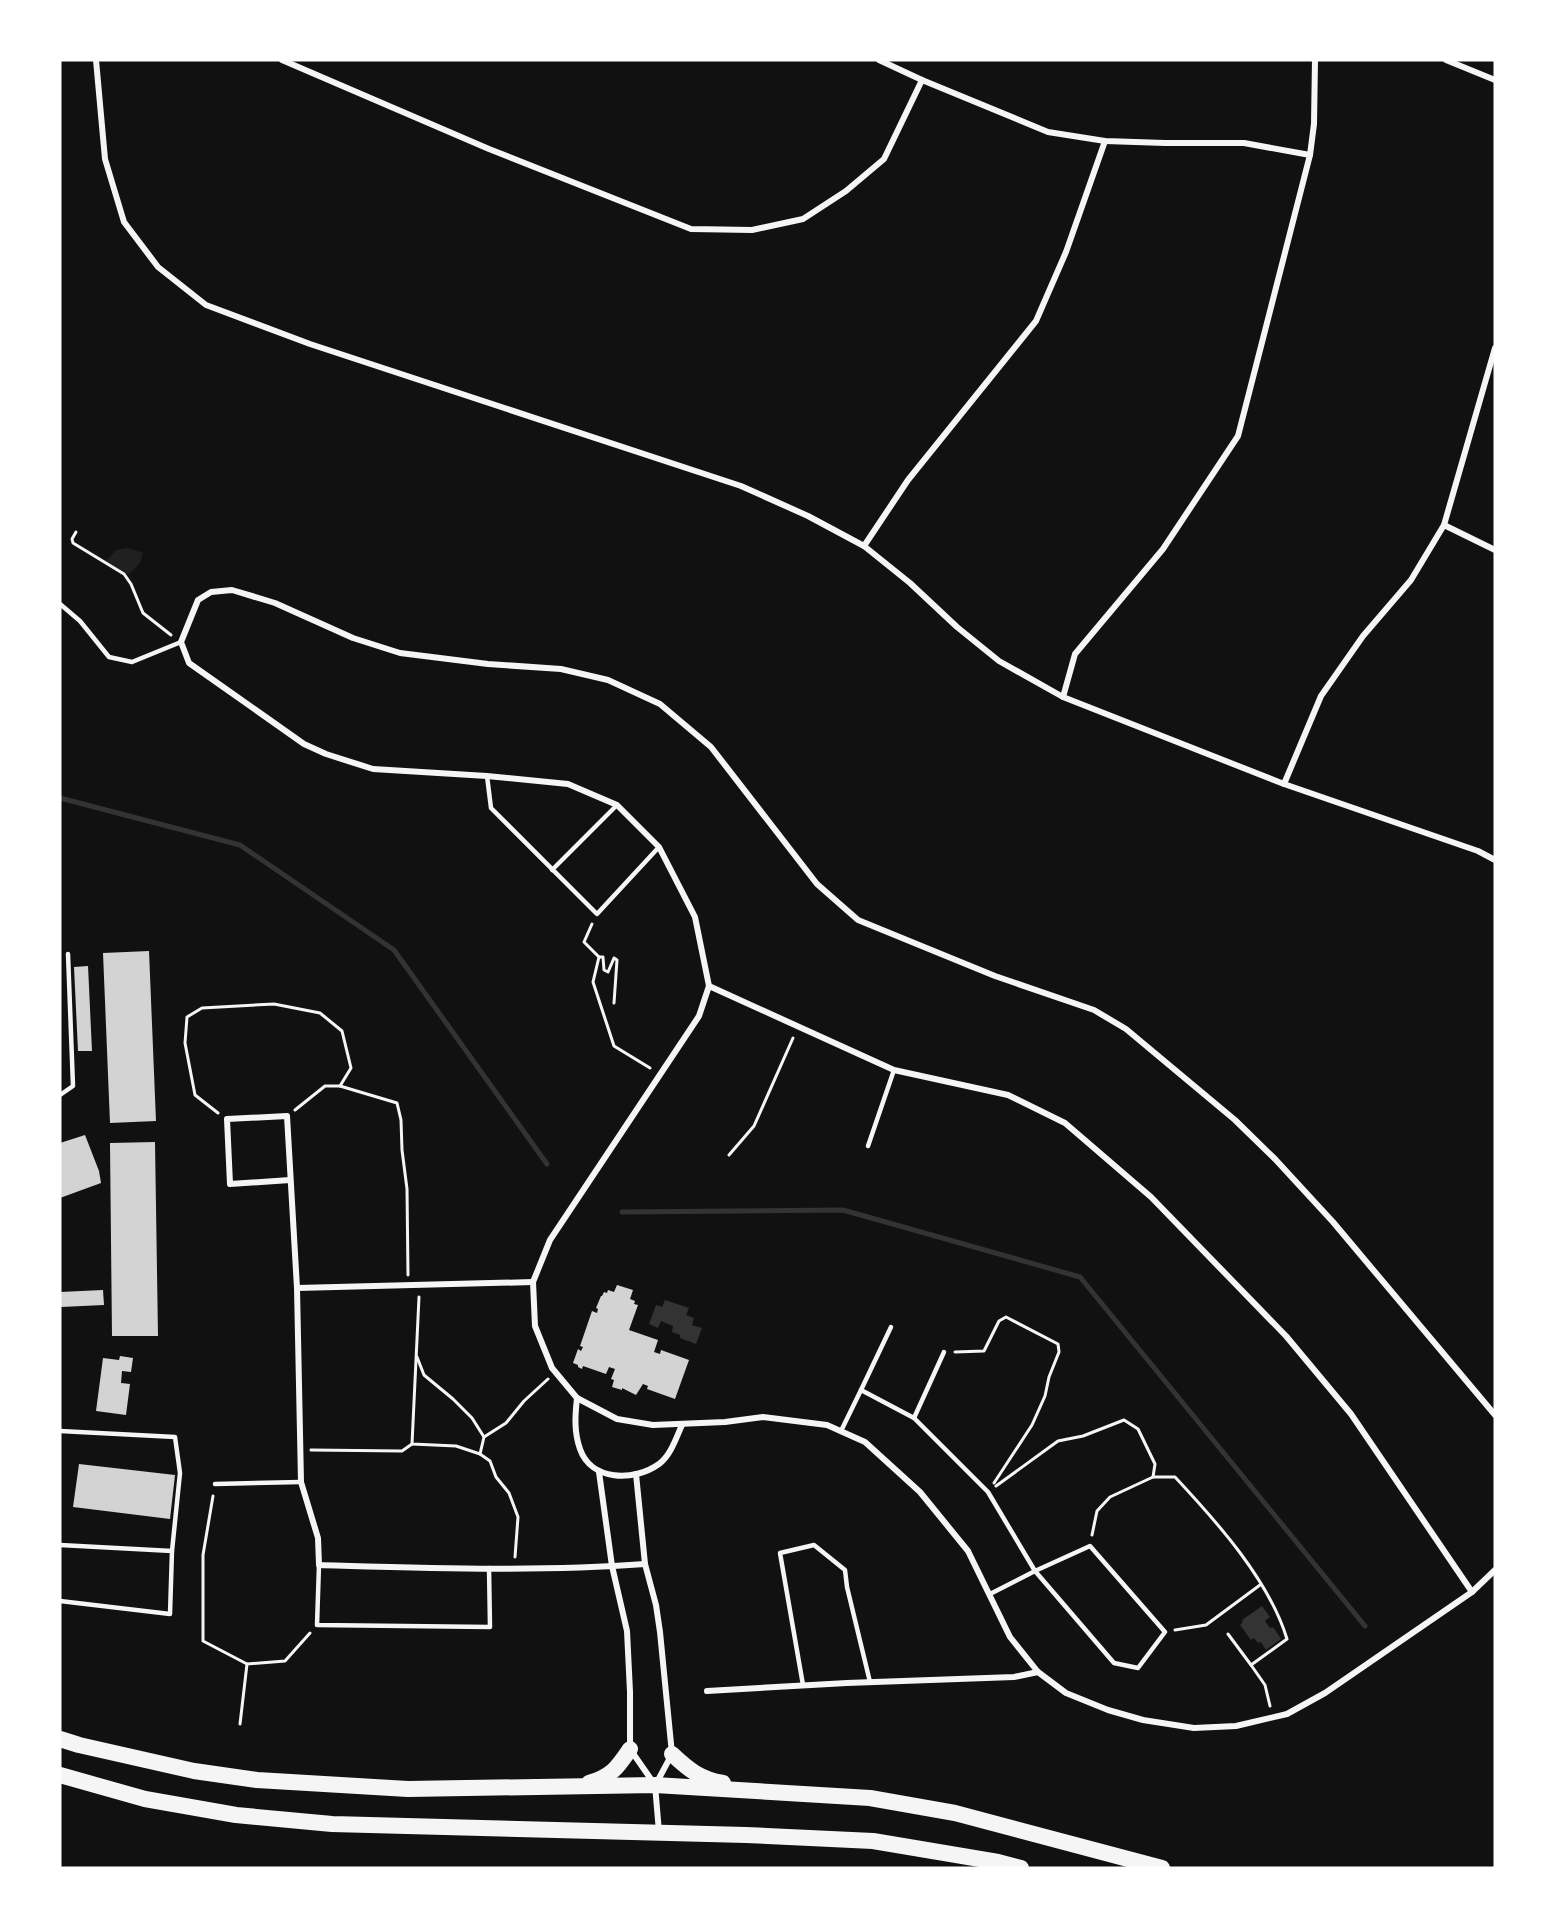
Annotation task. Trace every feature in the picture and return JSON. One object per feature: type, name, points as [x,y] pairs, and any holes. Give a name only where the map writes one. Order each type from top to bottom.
[{"type":"highway","points":[[60,1739],[194,1771],[257,1780],[408,1789],[655,1785],[870,1798],[955,1813],[1162,1868]]},
{"type":"highway","points":[[575,1788],[606,1778],[616,1770],[630,1749]]},
{"type":"highway","points":[[672,1754],[690,1772],[711,1781],[777,1792]]},
{"type":"highway","points":[[60,1775],[145,1799],[236,1815],[332,1824],[659,1832],[873,1841],[999,1862],[1021,1868]]},
{"type":"street","points":[[96,60],[105,159],[124,222],[158,267],[206,305],[321,348],[741,486],[808,516],[864,546],[999,661],[1063,697],[1284,784],[1478,851],[1495,860]]},
{"type":"street","points":[[282,60],[489,149],[691,229],[752,230],[803,219],[846,191],[884,159],[922,80]]},
{"type":"street","points":[[879,60],[1048,132],[1105,141],[1244,143],[1310,155]]},
{"type":"street","points":[[1063,697],[1075,654],[1163,549],[1238,436],[1310,155],[1314,124],[1315,60]]},
{"type":"street","points":[[1446,60],[1495,80]]},
{"type":"street","points":[[864,546],[908,480],[1036,321],[1066,252],[1105,141]]},
{"type":"street","points":[[1284,784],[1321,696],[1363,636],[1411,580],[1444,525],[1495,348]]},
{"type":"street","points":[[1444,525],[1495,550]]},
{"type":"street","points":[[1495,1415],[1333,1222],[1275,1159],[1235,1120],[1126,1029],[1094,1010],[995,976],[858,920],[817,884],[711,747],[660,704],[608,680],[561,669],[488,664],[400,653],[353,638],[276,603],[232,590],[211,592],[198,600],[181,642],[189,663],[303,744],[374,769],[568,784],[617,805],[659,847],[695,917],[709,986],[699,1016],[550,1240],[533,1282],[535,1326],[555,1372],[577,1398],[617,1419],[652,1425],[725,1422],[763,1417],[827,1425],[865,1442],[920,1492],[968,1551],[1010,1637],[1038,1672],[1066,1693],[1108,1710],[1143,1720],[1194,1728],[1236,1726],[1287,1714],[1325,1693],[1472,1592],[1495,1570]]},
{"type":"street","points":[[709,986],[894,1070],[1008,1095],[1065,1123],[1151,1197],[1286,1336],[1351,1414],[1472,1592]]},
{"type":"street","points":[[290,1180],[230,1184],[227,1119],[287,1116],[297,1288],[301,1482],[318,1538],[319,1565],[515,1568],[645,1564]]},
{"type":"street","points":[[297,1288],[533,1282]]},
{"type":"street","points":[[577,1398],[575,1426],[580,1450],[587,1462],[599,1472],[618,1476],[636,1474],[659,1464],[670,1452],[682,1425]]},
{"type":"street","points":[[599,1472],[612,1566],[628,1640],[630,1749],[655,1785],[659,1832]]},
{"type":"street","points":[[636,1474],[645,1564],[656,1605],[660,1632],[672,1754],[655,1785]]},
{"type":"street","points":[[707,1691],[1014,1677],[1038,1672]]},
{"type":"lane","points":[[60,604],[80,621],[109,657],[132,662],[181,642]]},
{"type":"lane","points":[[487,776],[491,808],[597,914],[659,847]]},
{"type":"lane","points":[[552,870],[617,805]]},
{"type":"lane","points":[[60,1095],[73,1086],[68,954]]},
{"type":"lane","points":[[868,1146],[894,1070]]},
{"type":"lane","points":[[841,1431],[891,1327]]},
{"type":"lane","points":[[914,1418],[944,1352]]},
{"type":"lane","points":[[861,1390],[914,1418],[988,1492],[1035,1570],[1114,1663],[1138,1668],[1165,1632],[1090,1546],[1035,1570],[990,1594]]},
{"type":"lane","points":[[60,1431],[175,1437],[180,1473],[172,1551],[170,1614],[60,1601]]},
{"type":"lane","points":[[215,1484],[301,1482]]},
{"type":"lane","points":[[60,1545],[172,1551]]},
{"type":"lane","points":[[803,1685],[780,1552],[813,1545],[845,1569],[847,1587],[870,1682]]},
{"type":"lane","points":[[319,1565],[317,1625],[490,1627],[489,1568]]},
{"type":"path","points":[[76,532],[72,539],[73,543],[124,574],[132,584],[143,613],[181,642]]},
{"type":"path","points":[[597,914],[584,942],[599,957],[603,957],[604,970],[608,972],[614,958],[617,960],[614,1003]]},
{"type":"path","points":[[599,957],[593,982],[614,1046],[661,1074]]},
{"type":"path","points":[[227,1119],[195,1095],[185,1043],[187,1017],[202,1008],[274,1004],[320,1013],[342,1031],[351,1068],[340,1086]]},
{"type":"path","points":[[729,1155],[753,1126],[799,1026]]},
{"type":"path","points":[[287,1116],[325,1086],[340,1086],[397,1103],[401,1120],[407,1189],[409,1286]]},
{"type":"path","points":[[412,1444],[420,1286]]},
{"type":"path","points":[[944,1352],[984,1351],[999,1321],[1005,1317],[1058,1344],[1059,1352],[1049,1377],[1045,1396],[1032,1425],[988,1492]]},
{"type":"path","points":[[416,1356],[424,1375],[472,1418],[484,1437]]},
{"type":"path","points":[[480,1454],[484,1437],[506,1423],[524,1401],[555,1372]]},
{"type":"path","points":[[988,1492],[1058,1441],[1083,1436],[1124,1420],[1138,1429],[1155,1464],[1154,1477]]},
{"type":"path","points":[[299,1450],[402,1451],[412,1444],[456,1446],[480,1454],[490,1461],[496,1477],[509,1492],[518,1517],[515,1568]]},
{"type":"path","points":[[1090,1546],[1097,1511],[1110,1497],[1154,1477],[1175,1477],[1236,1547],[1267,1592],[1287,1639],[1251,1665]]},
{"type":"path","points":[[215,1484],[203,1555],[203,1641],[247,1664],[285,1660],[317,1625]]},
{"type":"path","points":[[1165,1632],[1206,1625],[1260,1585]]},
{"type":"path","points":[[1228,1634],[1265,1685],[1273,1718]]},
{"type":"path","points":[[240,1724],[247,1664]]},
{"type":"shaded area","points":[[128,548],[143,553],[140,563],[128,575],[106,561],[116,550]]},
{"type":"shaded area","points":[[665,1300],[689,1308],[686,1315],[694,1318],[692,1325],[702,1328],[696,1344],[672,1332],[673,1326],[661,1321],[658,1328],[649,1324],[656,1305],[662,1307]]},
{"type":"shaded area","points":[[1262,1606],[1270,1617],[1265,1621],[1270,1628],[1273,1627],[1281,1639],[1266,1650],[1261,1642],[1258,1643],[1254,1638],[1251,1640],[1240,1625],[1242,1620]]},
{"type":"building","points":[[149,951],[156,1121],[110,1123],[103,953]]},
{"type":"building","points":[[88,966],[92,1051],[78,1051],[74,967]]},
{"type":"building","points":[[85,1135],[99,1171],[101,1183],[60,1198],[60,1143]]},
{"type":"building","points":[[155,1142],[158,1336],[112,1336],[110,1143]]},
{"type":"building","points":[[617,1285],[633,1290],[630,1299],[638,1305],[629,1330],[658,1340],[654,1352],[660,1354],[661,1350],[689,1360],[675,1399],[647,1389],[648,1386],[643,1384],[636,1395],[622,1388],[622,1390],[612,1387],[614,1380],[611,1379],[615,1369],[609,1367],[606,1374],[583,1366],[582,1369],[573,1363],[578,1349],[581,1351],[583,1347],[580,1346],[592,1311],[597,1313],[596,1308],[601,1296],[608,1290],[614,1292]]},
{"type":"building","points":[[103,1290],[104,1305],[61,1307],[60,1292]]},
{"type":"building","points":[[120,1356],[133,1358],[131,1372],[122,1371],[121,1383],[130,1384],[126,1415],[96,1411],[103,1358],[119,1360]]},
{"type":"building","points":[[79,1464],[175,1475],[170,1519],[73,1507]]},
{"type":"waterway","points":[[60,798],[240,845],[394,950],[547,1164]]},
{"type":"waterway","points":[[622,1212],[843,1210],[1080,1277],[1365,1626]]}]
